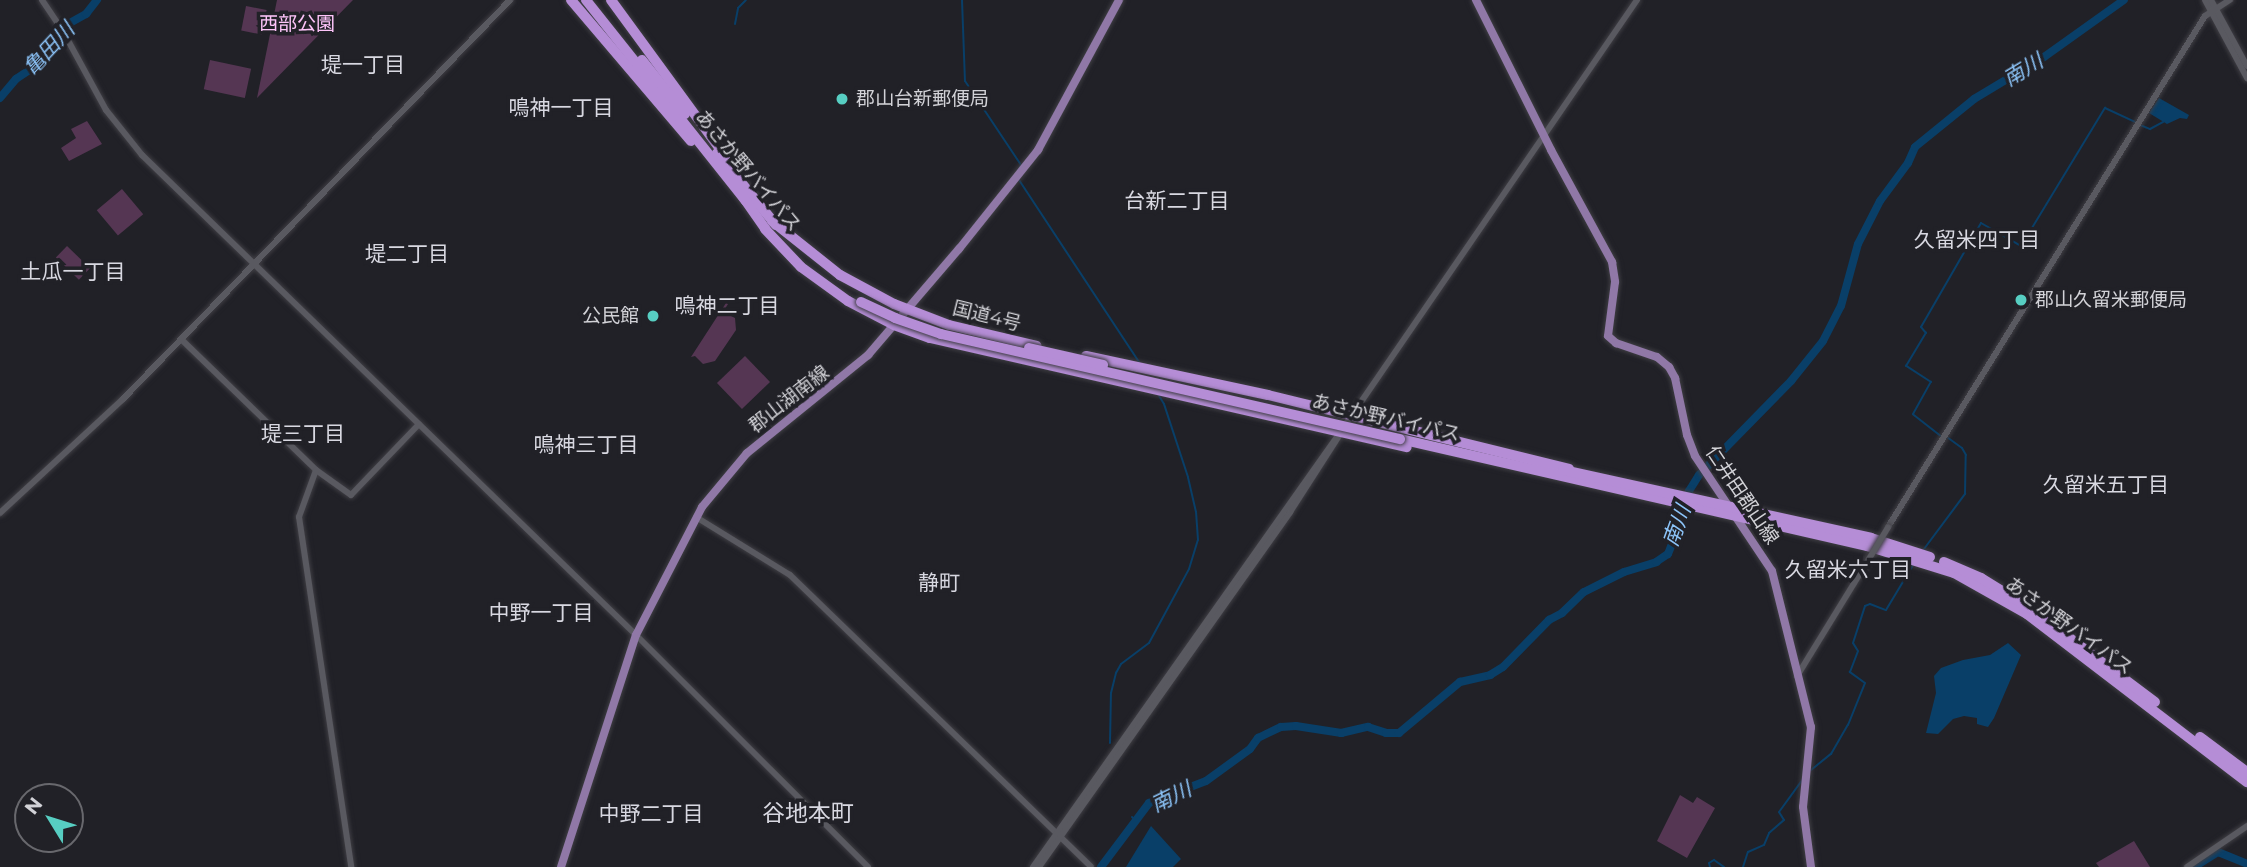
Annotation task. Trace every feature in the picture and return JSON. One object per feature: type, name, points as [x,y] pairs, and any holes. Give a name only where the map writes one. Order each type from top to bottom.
[{"type":"highway","points":[[571,0],[660,106],[735,187]]},
{"type":"highway","name":"あさか野バイパス","points":[[586,0],[743,197],[801,259],[895,318],[941,334],[1614,481],[1675,499]]},
{"type":"highway","name":"あさか野バイパス","points":[[593,0],[772,221],[811,260],[863,300]]},
{"type":"highway","points":[[611,0],[711,135],[757,203]]},
{"type":"highway","points":[[743,197],[770,236],[801,267],[848,301],[894,325],[941,340],[1519,472],[1593,484]]},
{"type":"highway","name":"国道4号","points":[[772,221],[840,275],[907,310],[972,331],[1352,415]]},
{"type":"highway","points":[[1352,415],[1512,453],[1614,481]]},
{"type":"highway","name":"あさか野バイパス","points":[[1401,436],[1593,484],[1871,538],[1932,557],[1981,578],[2050,622],[2247,772]]},
{"type":"highway","name":"あさか野バイパス","points":[[1731,511],[1756,520],[1929,563],[1978,584],[2054,634],[2247,782]]},
{"type":"main road","name":"郡山湖南線","points":[[561,867],[636,635],[696,517],[747,453],[868,355],[1038,150],[1119,0]]},
{"type":"main road","name":"仁井田郡山線","points":[[1476,0],[1544,136],[1612,262],[1615,282],[1608,336],[1616,343],[1657,357],[1668,367],[1676,383],[1687,435],[1699,464],[1772,571],[1812,732],[1803,807],[1811,867]]},
{"type":"main road","points":[[1747,533],[1756,520]]},
{"type":"street","points":[[42,0],[59,24],[122,134],[636,635],[868,867]]},
{"type":"street","points":[[0,513],[85,436],[510,0]]},
{"type":"street","points":[[1033,867],[1285,520],[1339,440],[1341,431],[1637,0]]},
{"type":"street","points":[[2205,0],[2247,66]]},
{"type":"street","points":[[2211,0],[2247,78]]},
{"type":"street","points":[[1797,676],[2213,9],[2230,0]]},
{"type":"street","points":[[181,339],[317,470],[351,495],[419,424]]},
{"type":"street","points":[[317,470],[299,517],[351,867]]},
{"type":"street","points":[[696,517],[790,575],[1091,867]]},
{"type":"street","points":[[2187,867],[2247,826]]},
{"type":"street","points":[[1039,867],[1058,836]]},
{"type":"green space","name":"西部公園","points":[[277,0],[353,0],[257,98]]},
{"type":"green space","points":[[246,6],[267,10],[262,35],[241,31]]},
{"type":"green space","points":[[210,60],[251,69],[245,98],[204,89]]},
{"type":"green space","points":[[87,121],[102,144],[69,161],[61,148],[76,138],[71,129]]},
{"type":"green space","points":[[122,189],[143,214],[118,235],[97,210]]},
{"type":"green space","points":[[67,246],[90,268],[79,280],[56,258]]},
{"type":"green space","points":[[726,303],[728,304],[723,312],[735,318],[736,330],[715,361],[703,364],[695,356],[691,357]]},
{"type":"green space","points":[[745,356],[770,382],[742,409],[717,383]]},
{"type":"green space","points":[[1680,795],[1693,803],[1697,797],[1715,808],[1687,858],[1657,841]]},
{"type":"green space","points":[[2134,841],[2150,867],[2099,867],[2096,863]]},
{"type":"water","points":[[2159,98],[2189,115],[2187,119],[2180,118],[2167,124],[2149,113]]},
{"type":"water","points":[[2008,643],[2021,655],[1988,727],[1977,724],[1977,718],[1964,716],[1953,719],[1938,734],[1926,733],[1936,693],[1934,676],[1941,668],[1990,655]]},
{"type":"water","points":[[1151,826],[1181,859],[1173,867],[1126,867]]},
{"type":"waterway","name":"亀田川","points":[[0,98],[16,79],[38,64],[68,24],[86,14],[97,0]]},
{"type":"waterway","points":[[735,24],[738,8],[746,0]]},
{"type":"waterway","points":[[962,0],[965,81],[1021,165],[1016,175]]},
{"type":"waterway","name":"南川","points":[[1101,867],[1149,803],[1206,781],[1250,749],[1258,738],[1281,727],[1296,726],[1341,733],[1368,727],[1386,733],[1399,733],[1460,682],[1490,675],[1503,667],[1549,620],[1562,613],[1584,592],[1624,572],[1656,562],[1668,554],[1685,511],[1689,491],[1699,475],[1791,381],[1823,341],[1841,306],[1858,244],[1880,201],[1908,163],[1915,147],[1974,99],[2044,57],[2124,0]]},
{"type":"waterway","points":[[1942,437],[1913,414],[1931,382],[1906,366],[1926,333],[1921,327],[1981,223],[2021,246],[2105,108],[2135,122]]},
{"type":"waterway","points":[[2140,125],[2150,129],[2163,122]]},
{"type":"waterway","points":[[1019,180],[1139,362]]},
{"type":"waterway","points":[[1110,743],[1111,693],[1116,673],[1121,664],[1149,643],[1189,569],[1198,540],[1196,512],[1188,477],[1164,404],[1158,394]]},
{"type":"waterway","points":[[1924,549],[1965,494],[1966,455],[1962,448],[1948,438]]},
{"type":"waterway","points":[[1811,770],[1831,754],[1848,725],[1865,683],[1850,672],[1858,651],[1853,643],[1865,606],[1870,604],[1886,610],[1913,565]]},
{"type":"waterway","points":[[1743,867],[1748,852],[1764,845],[1769,833],[1784,820],[1779,812],[1803,779]]},
{"type":"waterway","points":[[2194,867],[2218,852],[2247,864]]},
{"type":"waterway","points":[[1710,867],[1709,863],[1714,860],[1724,867]]},
{"type":"place","name":"郡山台新郵便局","points":[[842,99]]},
{"type":"place","name":"郡山久留米郵便局","points":[[2021,300]]},
{"type":"place","name":"公民館","points":[[653,316]]},
{"type":"district","name":"堤一丁目","points":[[363,65]]},
{"type":"district","name":"鳴神一丁目","points":[[561,108]]},
{"type":"district","name":"台新二丁目","points":[[1177,201]]},
{"type":"district","name":"久留米四丁目","points":[[1977,240]]},
{"type":"district","name":"堤二丁目","points":[[407,254]]},
{"type":"district","name":"土瓜一丁目","points":[[73,272]]},
{"type":"district","name":"鳴神二丁目","points":[[727,306]]},
{"type":"district","name":"堤三丁目","points":[[303,434]]},
{"type":"district","name":"鳴神三丁目","points":[[586,445]]},
{"type":"district","name":"久留米五丁目","points":[[2106,485]]},
{"type":"district","name":"久留米六丁目","points":[[1848,570]]},
{"type":"district","name":"静町","points":[[939,583]]},
{"type":"district","name":"中野一丁目","points":[[541,613]]},
{"type":"district","name":"谷地本町","points":[[808,813]]},
{"type":"district","name":"中野二丁目","points":[[651,814]]}]
